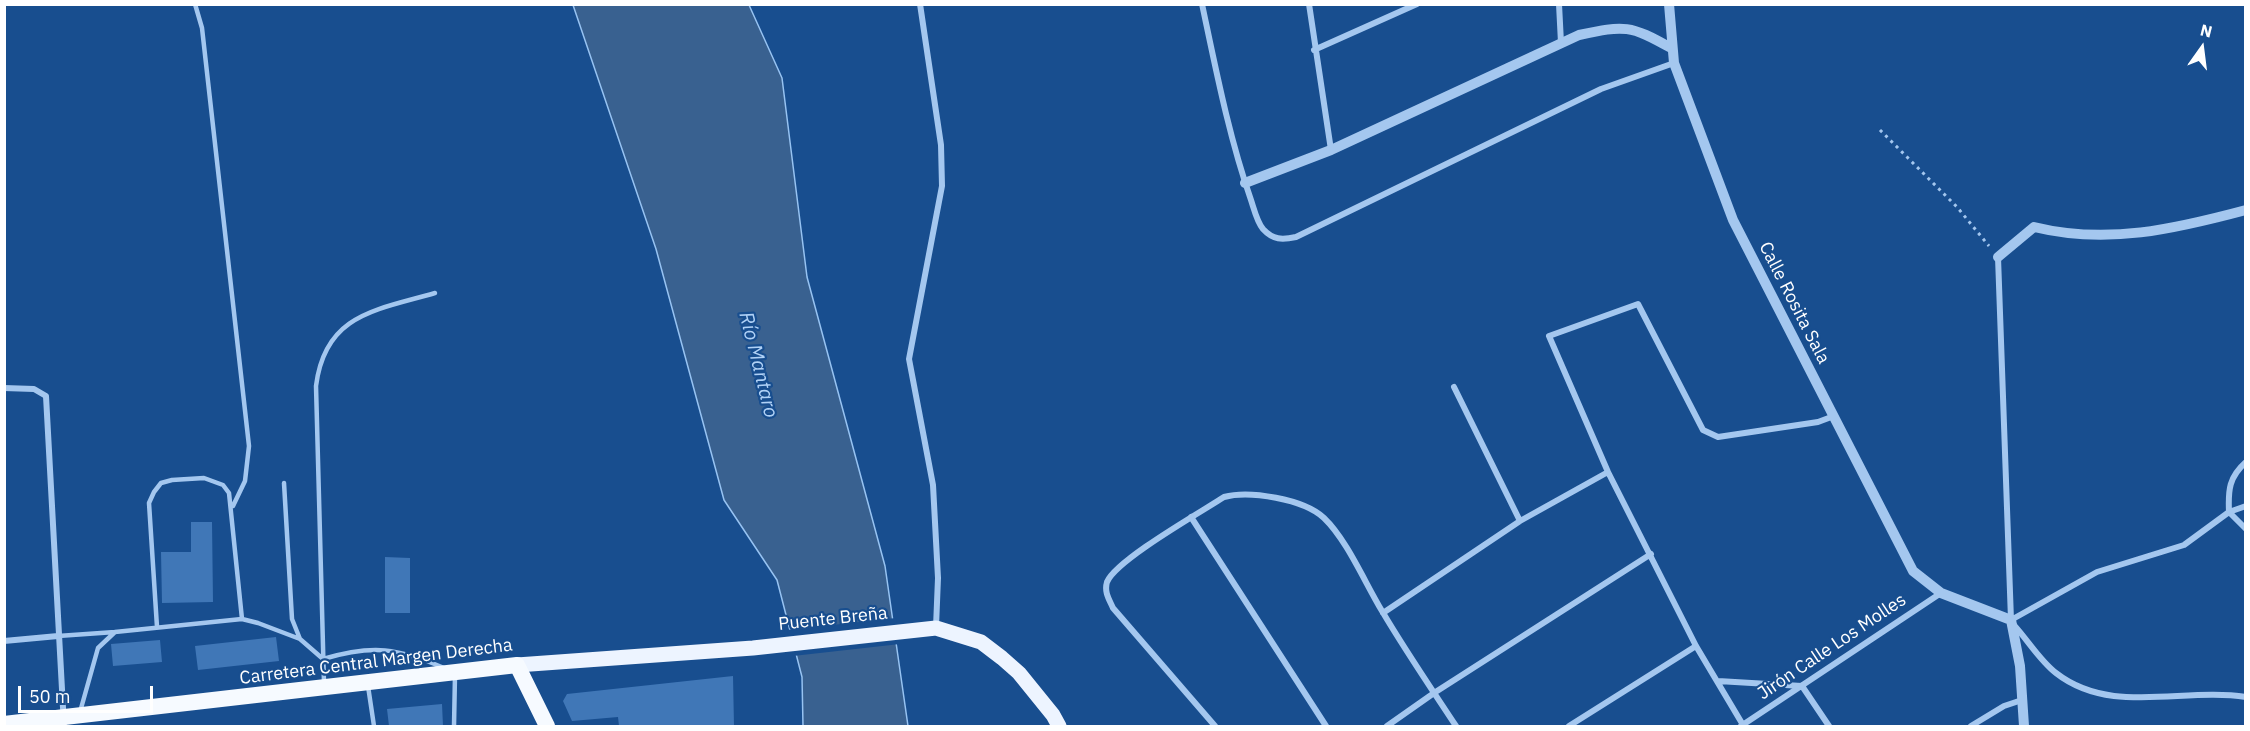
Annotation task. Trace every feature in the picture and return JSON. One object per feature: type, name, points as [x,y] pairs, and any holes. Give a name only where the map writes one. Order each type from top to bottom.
[{"type":"highway","name":"Carretera Central Margen Derecha","points":[[4,723],[56,722],[80,715],[325,689],[517,665]]},
{"type":"highway","points":[[517,665],[547,726]]},
{"type":"main road","name":"Puente Breña","points":[[753,648],[936,628]]},
{"type":"main road","points":[[936,628],[981,642],[1002,658],[1018,673],[1053,715],[1059,726]]},
{"type":"main road","name":"Carretera Central Margen Derecha","points":[[517,665],[753,648]]},
{"type":"street","points":[[920,4],[941,144],[942,186],[909,359],[933,485],[938,578],[936,628]]},
{"type":"street","points":[[1202,4],[1220,88],[1245,183],[1261,227],[1271,237],[1283,240],[1296,237],[1601,89],[1674,63]]},
{"type":"street","points":[[1309,4],[1330,150]]},
{"type":"street","points":[[1396,13],[1397,4]]},
{"type":"street","points":[[1314,50],[1416,4]]},
{"type":"street","points":[[1559,4],[1561,43]]},
{"type":"street","name":"Calle Rosita Sala","points":[[1669,4],[1674,63],[1733,220],[1913,571],[1941,593],[2011,620]]},
{"type":"street","points":[[1245,183],[1330,150],[1579,35],[1619,26],[1641,31],[1671,48]]},
{"type":"street","points":[[2024,726],[2019,666],[2011,620],[1998,257],[2034,227],[2062,234],[2117,236],[2159,231],[2246,210]]},
{"type":"street","points":[[1742,726],[1696,646],[1608,472],[1549,336],[1638,304],[1703,430],[1718,437],[1818,422],[1834,416]]},
{"type":"street","points":[[1454,387],[1520,521]]},
{"type":"street","points":[[4,388],[34,388],[46,396],[58,636],[56,722]]},
{"type":"street","points":[[2246,462],[2234,472],[2228,489],[2229,512],[2246,529]]},
{"type":"street","points":[[1383,613],[1520,521],[1608,472]]},
{"type":"street","points":[[1215,726],[1113,608],[1107,596],[1106,585],[1110,575],[1120,566],[1191,517],[1224,497],[1240,493],[1295,503],[1310,508],[1323,517],[1335,531],[1383,613],[1456,726]]},
{"type":"street","points":[[2011,620],[2097,572],[2184,545],[2229,512],[2246,506]]},
{"type":"street","points":[[1191,517],[1326,726]]},
{"type":"street","points":[[1387,726],[1434,693],[1651,554]]},
{"type":"street","name":"Jirón Calle Los Molles","points":[[1742,726],[1941,593]]},
{"type":"street","points":[[2011,620],[2055,673],[2084,689],[2125,698],[2227,694],[2246,697]]},
{"type":"street","points":[[4,641],[58,636]]},
{"type":"street","points":[[1569,726],[1696,646]]},
{"type":"street","points":[[1718,681],[1802,686],[1829,726]]},
{"type":"street","points":[[1971,726],[2004,706],[2022,700]]},
{"type":"lane","points":[[195,4],[202,28],[249,446],[245,482],[233,506]]},
{"type":"lane","points":[[325,689],[316,386],[319,363],[331,341],[365,313],[435,293]]},
{"type":"lane","points":[[157,627],[149,503],[161,483],[172,480],[204,478],[223,485],[229,493],[233,506],[242,620]]},
{"type":"lane","points":[[284,483],[292,620],[300,639]]},
{"type":"lane","points":[[58,636],[242,620],[258,622],[300,639],[323,659]]},
{"type":"lane","points":[[80,715],[98,648],[104,639],[115,632]]},
{"type":"lane","points":[[323,659],[361,648],[392,650],[418,657],[455,673],[454,726]]},
{"type":"lane","points":[[368,684],[374,726]]},
{"type":"path","points":[[1880,130],[1957,207],[1998,257]]},
{"type":"water","name":"Río Mantaro","points":[[573,5],[749,5],[782,78],[807,277],[885,566],[908,726],[803,726],[802,677],[777,580],[724,500],[656,249]]},
{"type":"pier","points":[[896,618],[900,644],[793,656],[787,630]]},
{"type":"building","points":[[191,522],[212,522],[213,602],[162,603],[161,552],[191,552]]},
{"type":"building","points":[[385,557],[410,558],[410,613],[385,613]]},
{"type":"building","points":[[276,637],[279,661],[198,670],[195,646]]},
{"type":"building","points":[[160,640],[162,662],[113,666],[111,644]]},
{"type":"building","points":[[733,676],[734,726],[619,726],[618,717],[572,721],[563,701],[567,694]]},
{"type":"building","points":[[442,704],[443,726],[389,726],[387,709]]}]
